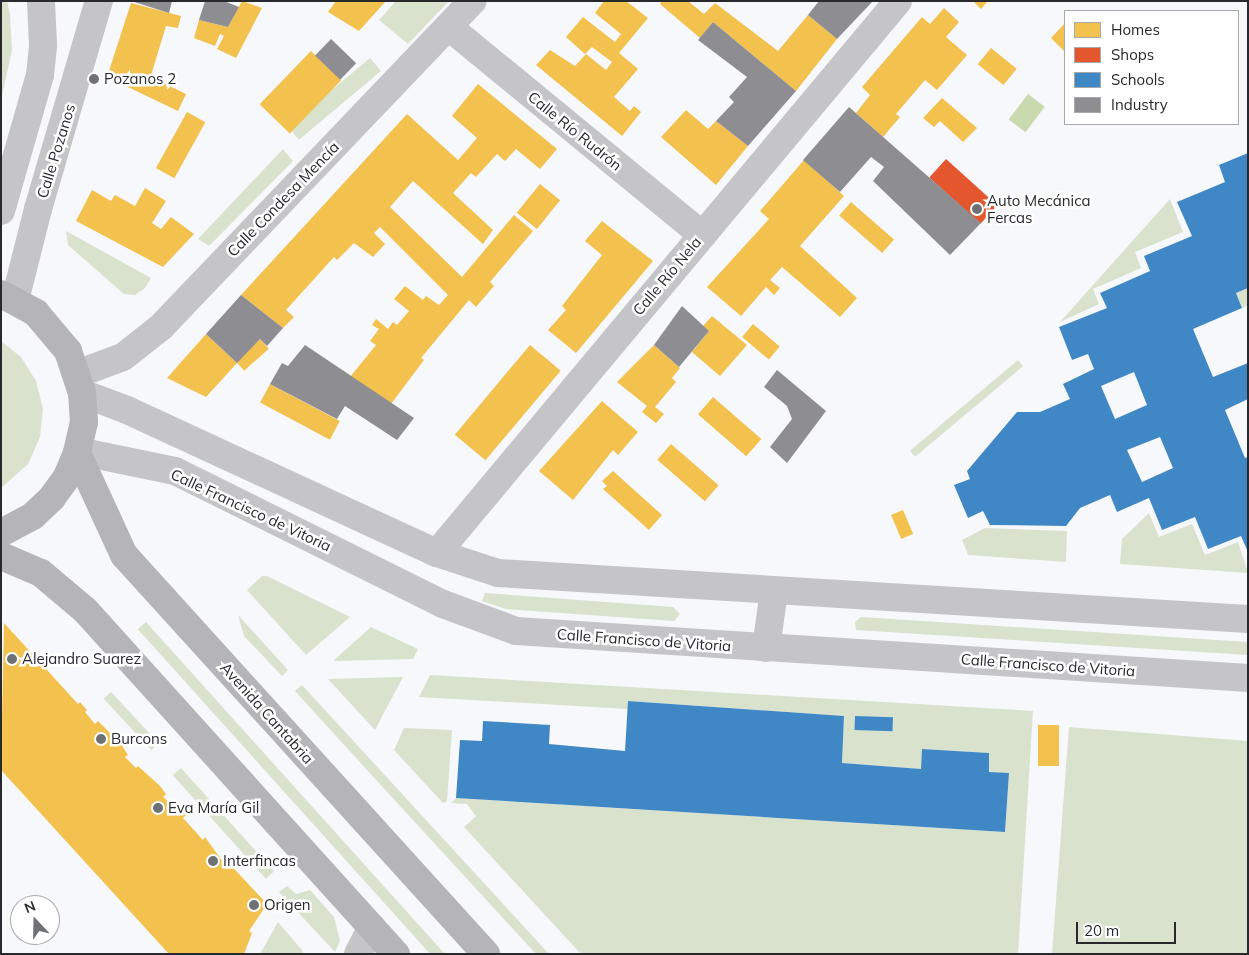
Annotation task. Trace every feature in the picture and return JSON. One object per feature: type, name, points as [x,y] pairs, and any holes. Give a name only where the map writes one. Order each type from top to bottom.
[{"type":"main road","points":[[1,533],[33,516],[52,498],[67,477],[78,452],[84,422],[80,384],[68,351],[54,331],[36,314],[8,297]]},
{"type":"main road","name":"Avenida Cantabria","points":[[78,452],[124,554],[486,954]]},
{"type":"main road","points":[[1,556],[41,573],[85,610],[396,954]]},
{"type":"street","points":[[1,211],[40,75],[43,45],[41,1]]},
{"type":"street","name":"Calle Pozanos","points":[[8,297],[34,222],[99,1]]},
{"type":"street","name":"Calle Condesa Mencía","points":[[80,384],[123,357],[161,327],[472,1]]},
{"type":"street","name":"Calle Río Nela","points":[[437,553],[898,1]]},
{"type":"street","name":"Calle Río Rudrón","points":[[449,27],[702,235]]},
{"type":"street","points":[[80,384],[127,410],[437,553],[498,573],[1248,619]]},
{"type":"street","name":"Calle Francisco de Vitoria","points":[[78,452],[176,471],[443,604],[516,631],[1248,678]]},
{"type":"street","points":[[766,648],[774,591]]},
{"type":"street","points":[[358,954],[372,927]]},
{"type":"shaded area","points":[[1,1],[7,1],[10,15],[12,50],[1,100]]},
{"type":"shaded area","points":[[396,1],[449,1],[408,44],[379,20]]},
{"type":"shaded area","points":[[370,58],[381,71],[299,140],[288,127]]},
{"type":"shaded area","points":[[1028,94],[1045,107],[1026,132],[1009,120]]},
{"type":"shaded area","points":[[283,149],[293,161],[209,246],[198,239]]},
{"type":"shaded area","points":[[1170,199],[1183,232],[1135,252],[1141,268],[1093,289],[1099,304],[1060,322]]},
{"type":"shaded area","points":[[66,231],[151,278],[145,288],[135,295],[124,294],[68,245]]},
{"type":"shaded area","points":[[1248,288],[1248,305],[1242,308],[1236,293]]},
{"type":"shaded area","points":[[1,341],[21,357],[36,381],[43,409],[40,437],[28,464],[1,488]]},
{"type":"shaded area","points":[[1018,360],[1023,366],[915,457],[910,451]]},
{"type":"shaded area","points":[[1149,513],[1159,537],[1192,524],[1205,555],[1238,542],[1248,573],[1120,564],[1122,539]]},
{"type":"shaded area","points":[[985,528],[1067,531],[1066,562],[968,555],[962,540]]},
{"type":"shaded area","points":[[262,576],[267,576],[350,617],[306,655],[247,590]]},
{"type":"shaded area","points":[[485,593],[673,607],[680,614],[674,621],[506,609],[482,601]]},
{"type":"shaded area","points":[[238,615],[288,670],[282,676],[244,636]]},
{"type":"shaded area","points":[[861,617],[1248,642],[1248,655],[856,630],[855,622]]},
{"type":"shaded area","points":[[146,622],[445,954],[430,954],[138,629]]},
{"type":"shaded area","points":[[371,627],[418,649],[413,659],[333,661]]},
{"type":"shaded area","points":[[430,675],[1033,711],[1018,954],[581,954],[464,827],[476,816],[467,804],[451,803],[456,798],[1005,832],[1009,774],[989,772],[989,753],[923,749],[921,769],[842,763],[844,716],[629,701],[628,709],[419,697]]},
{"type":"shaded area","points":[[403,677],[375,730],[328,679]]},
{"type":"shaded area","points":[[302,685],[549,954],[536,954],[378,782],[295,691]]},
{"type":"shaded area","points":[[111,692],[159,743],[151,750],[104,699]]},
{"type":"shaded area","points":[[1069,727],[1248,741],[1248,954],[1052,954]]},
{"type":"shaded area","points":[[404,728],[452,730],[447,801],[443,803],[394,750]]},
{"type":"shaded area","points":[[181,768],[274,871],[266,879],[173,775]]},
{"type":"shaded area","points":[[287,886],[296,894],[310,890],[334,917],[340,941],[335,952],[279,892]]},
{"type":"shaded area","points":[[278,922],[302,950],[303,954],[260,954]]},
{"type":"building: Homes","points":[[242,1],[262,8],[236,58],[217,49],[224,36],[220,34],[215,46],[194,38],[199,20],[228,27]]},
{"type":"building: Homes","points":[[336,1],[386,1],[359,31],[328,12]]},
{"type":"building: Homes","points":[[604,1],[626,1],[648,18],[619,53],[638,69],[614,97],[630,111],[634,106],[641,112],[622,136],[536,65],[550,50],[575,66],[586,54],[606,70],[612,62],[592,47],[585,54],[566,37],[583,17],[615,42],[621,34],[595,13]]},
{"type":"building: Homes","points":[[662,1],[688,1],[704,14],[715,3],[778,51],[808,15],[837,39],[796,91],[713,22],[700,38],[660,4]]},
{"type":"building: Homes","points":[[973,1],[988,1],[981,9]]},
{"type":"building: Homes","points":[[131,3],[181,16],[178,28],[166,26],[152,72],[153,78],[186,94],[178,111],[107,77]]},
{"type":"building: Homes","points":[[944,8],[959,22],[946,37],[967,55],[937,90],[925,80],[896,114],[900,117],[883,137],[856,113],[870,95],[862,87],[922,17],[930,24]]},
{"type":"building: Homes","points":[[1064,24],[1064,51],[1051,38]]},
{"type":"building: Homes","points":[[991,48],[1017,69],[1003,85],[978,64]]},
{"type":"building: Homes","points":[[311,51],[341,80],[290,133],[260,104]]},
{"type":"building: Homes","points":[[478,84],[557,149],[540,169],[516,149],[505,161],[497,154],[476,177],[471,173],[453,193],[493,230],[483,244],[413,181],[390,207],[462,277],[514,215],[533,231],[490,282],[494,286],[476,307],[469,300],[421,358],[424,360],[391,404],[350,377],[376,345],[370,341],[379,329],[372,325],[376,319],[388,329],[393,322],[397,325],[409,311],[394,299],[405,286],[423,300],[426,296],[439,305],[448,295],[380,227],[374,233],[385,244],[373,257],[354,243],[337,260],[334,257],[286,310],[294,317],[283,328],[241,295],[407,114],[458,160],[477,138],[452,116]]},
{"type":"building: Homes","points":[[942,98],[977,128],[963,142],[940,121],[934,127],[923,118]]},
{"type":"building: Homes","points":[[686,110],[708,129],[716,121],[748,146],[716,185],[661,137]]},
{"type":"building: Homes","points":[[187,112],[205,122],[174,178],[156,168]]},
{"type":"building: Homes","points":[[804,160],[844,196],[800,246],[857,298],[840,317],[782,267],[770,280],[780,288],[774,295],[766,287],[741,316],[707,287],[769,219],[760,211]]},
{"type":"building: Homes","points":[[540,184],[560,200],[537,229],[517,213]]},
{"type":"building: Homes","points":[[145,188],[166,201],[152,223],[161,229],[171,217],[194,234],[163,267],[76,221],[92,190],[111,201],[115,195],[135,206]]},
{"type":"building: Homes","points":[[851,202],[894,239],[882,253],[839,216]]},
{"type":"building: Homes","points":[[602,221],[653,261],[576,353],[548,330],[566,310],[562,306],[602,255],[585,241]]},
{"type":"building: Homes","points":[[712,316],[747,345],[720,376],[692,352],[709,331],[703,326]]},
{"type":"building: Homes","points":[[753,324],[780,346],[769,360],[742,337]]},
{"type":"building: Homes","points":[[206,334],[237,363],[206,397],[167,378]]},
{"type":"building: Homes","points":[[260,339],[269,349],[244,371],[235,361]]},
{"type":"building: Homes","points":[[530,345],[561,371],[485,460],[455,435]]},
{"type":"building: Homes","points":[[654,345],[680,368],[672,378],[676,382],[655,407],[664,414],[656,423],[642,412],[647,406],[617,382]]},
{"type":"building: Homes","points":[[270,384],[340,421],[330,440],[260,403]]},
{"type":"building: Homes","points":[[713,397],[761,439],[746,456],[698,414]]},
{"type":"building: Homes","points":[[602,401],[638,432],[618,455],[613,450],[573,500],[539,471]]},
{"type":"building: Homes","points":[[671,444],[719,485],[705,501],[657,460]]},
{"type":"building: Homes","points":[[613,471],[662,515],[649,530],[603,489],[607,486],[602,481]]},
{"type":"building: Homes","points":[[903,510],[913,534],[901,539],[891,515]]},
{"type":"building: Homes","points":[[4,623],[78,704],[80,702],[87,710],[85,712],[95,724],[98,721],[121,744],[128,755],[125,757],[160,786],[166,794],[163,797],[186,815],[183,818],[203,840],[205,837],[223,862],[225,859],[267,904],[249,931],[252,933],[244,954],[169,954],[1,770]]},
{"type":"building: Homes","points":[[1038,725],[1059,725],[1059,766],[1038,766]]},
{"type":"building: Shops","points":[[946,159],[997,205],[981,224],[929,178]]},
{"type":"building: Schools","points":[[1248,153],[1248,288],[1236,293],[1242,308],[1193,329],[1213,377],[1248,363],[1248,399],[1225,410],[1245,458],[1248,457],[1248,552],[1241,536],[1208,549],[1195,517],[1162,530],[1149,498],[1117,512],[1110,495],[1080,508],[1066,526],[990,525],[983,511],[968,518],[954,485],[970,479],[967,471],[1017,412],[1040,412],[1070,399],[1063,384],[1094,369],[1088,354],[1072,360],[1059,327],[1107,308],[1100,293],[1150,271],[1144,256],[1192,236],[1177,202],[1225,182],[1219,165]],"holes":[[[1134,372],[1147,405],[1115,419],[1101,386]],[[1160,437],[1173,468],[1142,482],[1127,450]]]},
{"type":"building: Schools","points":[[628,701],[844,716],[842,763],[921,769],[922,749],[989,753],[989,772],[1009,773],[1005,832],[456,798],[460,740],[482,741],[483,721],[550,725],[549,744],[625,751]]},
{"type":"building: Schools","points":[[855,716],[893,717],[892,731],[855,730]]},
{"type":"building: Industry","points":[[131,1],[172,1],[169,13]]},
{"type":"building: Industry","points":[[205,1],[224,1],[239,7],[228,27],[199,20]]},
{"type":"building: Industry","points":[[819,1],[873,1],[837,39],[808,15]]},
{"type":"building: Industry","points":[[713,22],[796,91],[748,146],[716,121],[734,102],[729,97],[747,77],[698,40]]},
{"type":"building: Industry","points":[[331,39],[356,63],[340,80],[315,56]]},
{"type":"building: Industry","points":[[849,107],[981,223],[950,255],[873,181],[884,167],[871,157],[840,192],[803,160]]},
{"type":"building: Industry","points":[[241,295],[283,328],[267,346],[260,339],[237,363],[206,334]]},
{"type":"building: Industry","points":[[682,306],[709,331],[679,367],[654,345]]},
{"type":"building: Industry","points":[[305,345],[414,418],[397,440],[345,406],[337,419],[270,384],[282,363],[288,366]]},
{"type":"building: Industry","points":[[777,370],[826,411],[787,463],[770,447],[792,419],[787,406],[764,387]]},
{"type":"place","name":"Pozanos 2","points":[[94,79]]},
{"type":"place","name":"Auto Mecánica Fercas","points":[[977,209]]},
{"type":"place","name":"Alejandro Suarez","points":[[12,659]]},
{"type":"place","name":"Burcons","points":[[101,739]]},
{"type":"place","name":"Eva María Gil","points":[[158,808]]},
{"type":"place","name":"Interfincas","points":[[213,861]]},
{"type":"place","name":"Origen","points":[[254,905]]}]
